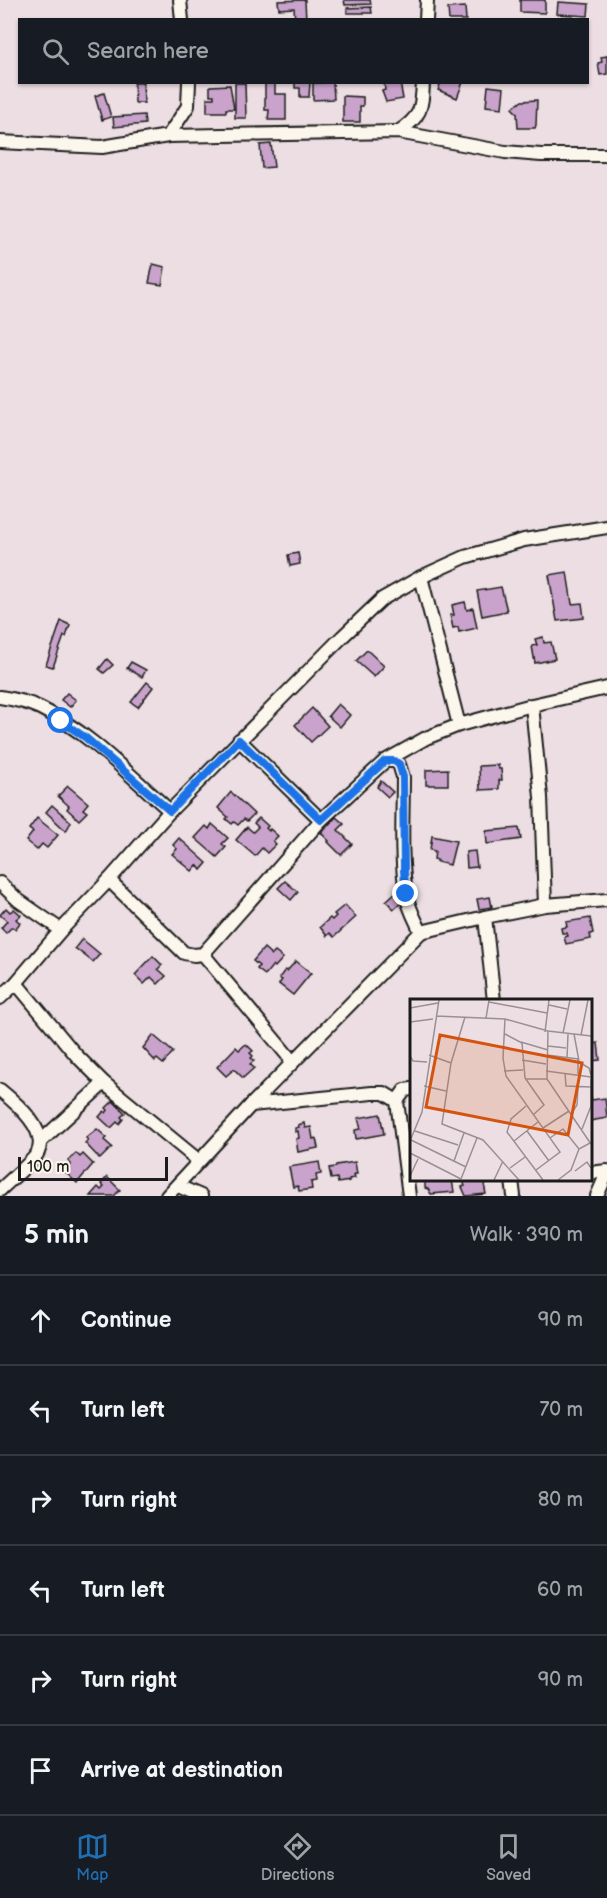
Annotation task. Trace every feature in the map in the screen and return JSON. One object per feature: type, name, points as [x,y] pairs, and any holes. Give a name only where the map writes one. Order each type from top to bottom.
[{"type":"street","points":[[180,0],[182,18]]},
{"type":"street","points":[[426,18],[427,0]]},
{"type":"street","points":[[168,136],[188,106],[189,84]]},
{"type":"street","points":[[398,132],[419,114],[423,84]]},
{"type":"street","points":[[0,142],[102,147],[168,136],[398,132],[505,152],[541,155],[607,154]]},
{"type":"street","points":[[0,998],[110,880],[170,811],[382,599],[421,577],[465,557],[524,540],[607,527]]},
{"type":"street","points":[[421,577],[459,725]]},
{"type":"street","points":[[110,880],[184,952],[194,955],[202,954],[321,820],[385,761],[426,738],[459,725],[607,688]]},
{"type":"street","points":[[0,697],[39,707],[77,732],[170,811]]},
{"type":"street","points":[[532,705],[541,797],[545,905]]},
{"type":"street","points":[[239,740],[321,820]]},
{"type":"street","points":[[385,761],[394,761],[399,764],[403,777],[406,894],[421,932]]},
{"type":"street","points":[[0,883],[18,900],[61,930]]},
{"type":"street","points":[[167,1196],[251,1105],[421,932],[545,905],[607,900]]},
{"type":"street","points":[[485,917],[494,999]]},
{"type":"street","points":[[202,954],[293,1062]]},
{"type":"street","points":[[16,983],[76,1054],[104,1083],[199,1161]]},
{"type":"street","points":[[0,1190],[36,1154],[40,1142],[104,1083]]},
{"type":"street","points":[[409,1196],[397,1101],[405,1090],[410,1089]]},
{"type":"street","points":[[0,1090],[26,1113],[36,1127],[40,1142]]},
{"type":"street","points":[[251,1105],[372,1093],[384,1093],[397,1101]]},
{"type":"street","points":[[592,1173],[607,1172],[597,1196]]},
{"type":"street","points":[[514,1196],[515,1181]]},
{"type":"street","points":[[178,1186],[201,1196]]},
{"type":"building","points":[[305,0],[306,18],[295,18],[294,8],[279,9],[278,1]]},
{"type":"building","points":[[344,0],[370,0],[371,4],[345,5]]},
{"type":"building","points":[[520,0],[545,0],[545,13],[520,12]]},
{"type":"building","points":[[558,2],[589,4],[588,16],[557,14]]},
{"type":"building","points":[[371,7],[372,13],[347,13],[347,8]]},
{"type":"building","points":[[465,7],[466,18],[449,18],[448,8]]},
{"type":"building","points":[[607,56],[607,74],[600,75],[598,63],[602,62],[601,57]]},
{"type":"building","points":[[134,84],[143,84],[144,103],[135,103]]},
{"type":"building","points":[[235,84],[245,84],[246,118],[235,118]]},
{"type":"building","points":[[265,84],[275,84],[275,94],[286,94],[286,120],[268,120],[269,110],[265,110]]},
{"type":"building","points":[[295,84],[310,84],[309,97],[300,97],[300,88],[295,88]]},
{"type":"building","points":[[313,84],[333,84],[334,99],[313,100]]},
{"type":"building","points":[[384,84],[400,84],[403,99],[386,102],[382,91],[385,90]]},
{"type":"building","points":[[440,84],[462,84],[457,98],[438,90]]},
{"type":"building","points":[[230,85],[234,109],[226,109],[226,112],[207,112],[207,98],[214,98],[214,95],[210,95],[210,86]]},
{"type":"building","points":[[488,86],[504,88],[502,108],[486,106]]},
{"type":"building","points":[[104,93],[111,117],[102,120],[95,96]]},
{"type":"building","points":[[343,96],[363,97],[363,106],[360,106],[360,122],[343,122]]},
{"type":"building","points":[[537,100],[535,128],[518,128],[517,113],[512,108],[522,101]]},
{"type":"building","points":[[144,115],[145,124],[114,127],[113,117]]},
{"type":"building","points":[[271,144],[274,167],[262,168],[260,145]]},
{"type":"building","points":[[153,264],[165,267],[162,285],[149,283]]},
{"type":"building","points":[[298,553],[300,564],[290,566],[288,555]]},
{"type":"building","points":[[567,572],[572,604],[582,603],[584,618],[557,621],[549,575]]},
{"type":"building","points":[[501,587],[507,611],[482,616],[477,591]]},
{"type":"building","points":[[465,602],[467,610],[473,608],[477,628],[459,632],[458,627],[453,628],[450,615],[454,615],[452,605]]},
{"type":"building","points":[[61,621],[70,625],[53,667],[46,665]]},
{"type":"building","points":[[543,637],[544,643],[551,642],[555,659],[535,663],[532,646],[537,645],[535,639]]},
{"type":"building","points":[[367,650],[384,666],[374,677],[356,661]]},
{"type":"building","points":[[107,659],[113,665],[104,673],[99,669]]},
{"type":"building","points":[[131,662],[146,670],[142,677],[127,668]]},
{"type":"building","points":[[147,682],[153,687],[138,707],[131,702]]},
{"type":"building","points":[[67,693],[76,700],[70,707],[61,700]]},
{"type":"building","points":[[338,704],[350,715],[340,727],[328,716]]},
{"type":"building","points":[[312,708],[328,726],[311,742],[295,725]]},
{"type":"building","points":[[498,765],[501,769],[502,780],[499,780],[499,789],[480,790],[479,766]]},
{"type":"building","points":[[448,769],[448,785],[426,785],[426,770]]},
{"type":"building","points":[[381,781],[393,792],[388,797],[377,787]]},
{"type":"building","points":[[68,786],[88,803],[83,809],[87,812],[79,820],[58,796]]},
{"type":"building","points":[[231,792],[254,814],[247,821],[244,819],[238,825],[226,819],[228,817],[218,808]]},
{"type":"building","points":[[52,805],[71,822],[66,831],[46,812]]},
{"type":"building","points":[[336,817],[344,824],[338,830],[352,844],[341,855],[321,833]]},
{"type":"building","points":[[37,818],[58,835],[47,848],[42,844],[37,850],[26,841],[33,832],[29,829]]},
{"type":"building","points":[[259,818],[268,826],[266,828],[269,831],[270,829],[278,836],[273,841],[276,844],[267,853],[262,848],[255,856],[236,840],[247,827],[253,832],[258,827],[254,823]]},
{"type":"building","points":[[212,824],[228,838],[222,844],[226,847],[217,857],[195,838],[206,826],[209,829]]},
{"type":"building","points":[[519,828],[521,839],[487,844],[486,831]]},
{"type":"building","points":[[432,836],[456,841],[450,865],[434,859],[435,851],[430,850]]},
{"type":"building","points":[[179,838],[207,863],[201,870],[197,865],[192,871],[172,854],[177,849],[173,845]]},
{"type":"building","points":[[475,851],[477,867],[467,868],[466,852]]},
{"type":"building","points":[[285,881],[298,892],[291,900],[278,888]]},
{"type":"building","points":[[397,891],[405,900],[394,909],[386,901]]},
{"type":"building","points":[[490,897],[492,907],[479,909],[477,899]]},
{"type":"building","points":[[345,905],[356,917],[334,937],[330,933],[327,936],[320,927],[330,918],[332,920],[336,916],[334,914]]},
{"type":"building","points":[[6,908],[10,912],[14,909],[21,915],[16,919],[20,923],[15,929],[12,927],[6,933],[1,928],[7,921],[0,915]]},
{"type":"building","points":[[590,918],[593,933],[590,934],[591,939],[566,944],[564,937],[568,936],[567,933],[562,933],[561,928],[567,927],[566,922]]},
{"type":"building","points":[[82,939],[100,954],[93,962],[75,948]]},
{"type":"building","points":[[264,948],[272,955],[275,952],[283,958],[265,975],[257,969],[259,966],[253,961]]},
{"type":"building","points":[[153,956],[162,965],[158,969],[166,976],[158,984],[151,977],[144,984],[135,975]]},
{"type":"building","points":[[296,961],[311,973],[293,995],[279,984],[282,980],[279,978]]},
{"type":"building","points":[[153,1035],[173,1052],[163,1064],[157,1059],[155,1061],[143,1048]]},
{"type":"building","points":[[598,1043],[600,1060],[592,1061],[592,1044]]},
{"type":"building","points":[[246,1044],[253,1051],[250,1053],[254,1061],[250,1064],[254,1068],[243,1078],[234,1069],[226,1076],[217,1067],[236,1047],[239,1050]]},
{"type":"building","points":[[605,1098],[607,1118],[592,1121],[592,1100]]},
{"type":"building","points":[[113,1101],[125,1113],[119,1124],[117,1122],[111,1128],[99,1117],[104,1111],[106,1113],[108,1110],[106,1108]]},
{"type":"building","points":[[380,1114],[384,1134],[356,1139],[355,1130],[361,1129],[358,1118]]},
{"type":"building","points":[[304,1123],[305,1128],[311,1127],[313,1139],[316,1138],[318,1148],[298,1152],[296,1139],[299,1138],[295,1128]]},
{"type":"building","points":[[97,1129],[107,1138],[104,1140],[112,1147],[100,1159],[85,1143],[88,1140],[86,1138]]},
{"type":"building","points":[[76,1153],[80,1157],[83,1154],[93,1164],[77,1183],[66,1173],[71,1164],[68,1161]]},
{"type":"building","points":[[319,1162],[321,1174],[316,1175],[317,1181],[311,1182],[312,1189],[299,1191],[298,1186],[293,1187],[289,1167]]},
{"type":"building","points":[[355,1162],[357,1174],[354,1174],[355,1178],[338,1183],[337,1178],[331,1179],[329,1168]]},
{"type":"building","points":[[107,1177],[120,1190],[114,1196],[90,1196],[98,1187],[101,1190],[104,1187],[101,1184]]},
{"type":"building","points":[[425,1181],[452,1181],[454,1192],[431,1194],[425,1188]]},
{"type":"building","points":[[463,1181],[488,1181],[484,1184],[486,1194],[466,1196],[462,1187],[465,1186]]},
{"type":"route","points":[[61,721],[86,738],[170,811],[239,740],[321,820],[385,761],[394,761],[399,764],[403,777],[406,894]]}]
